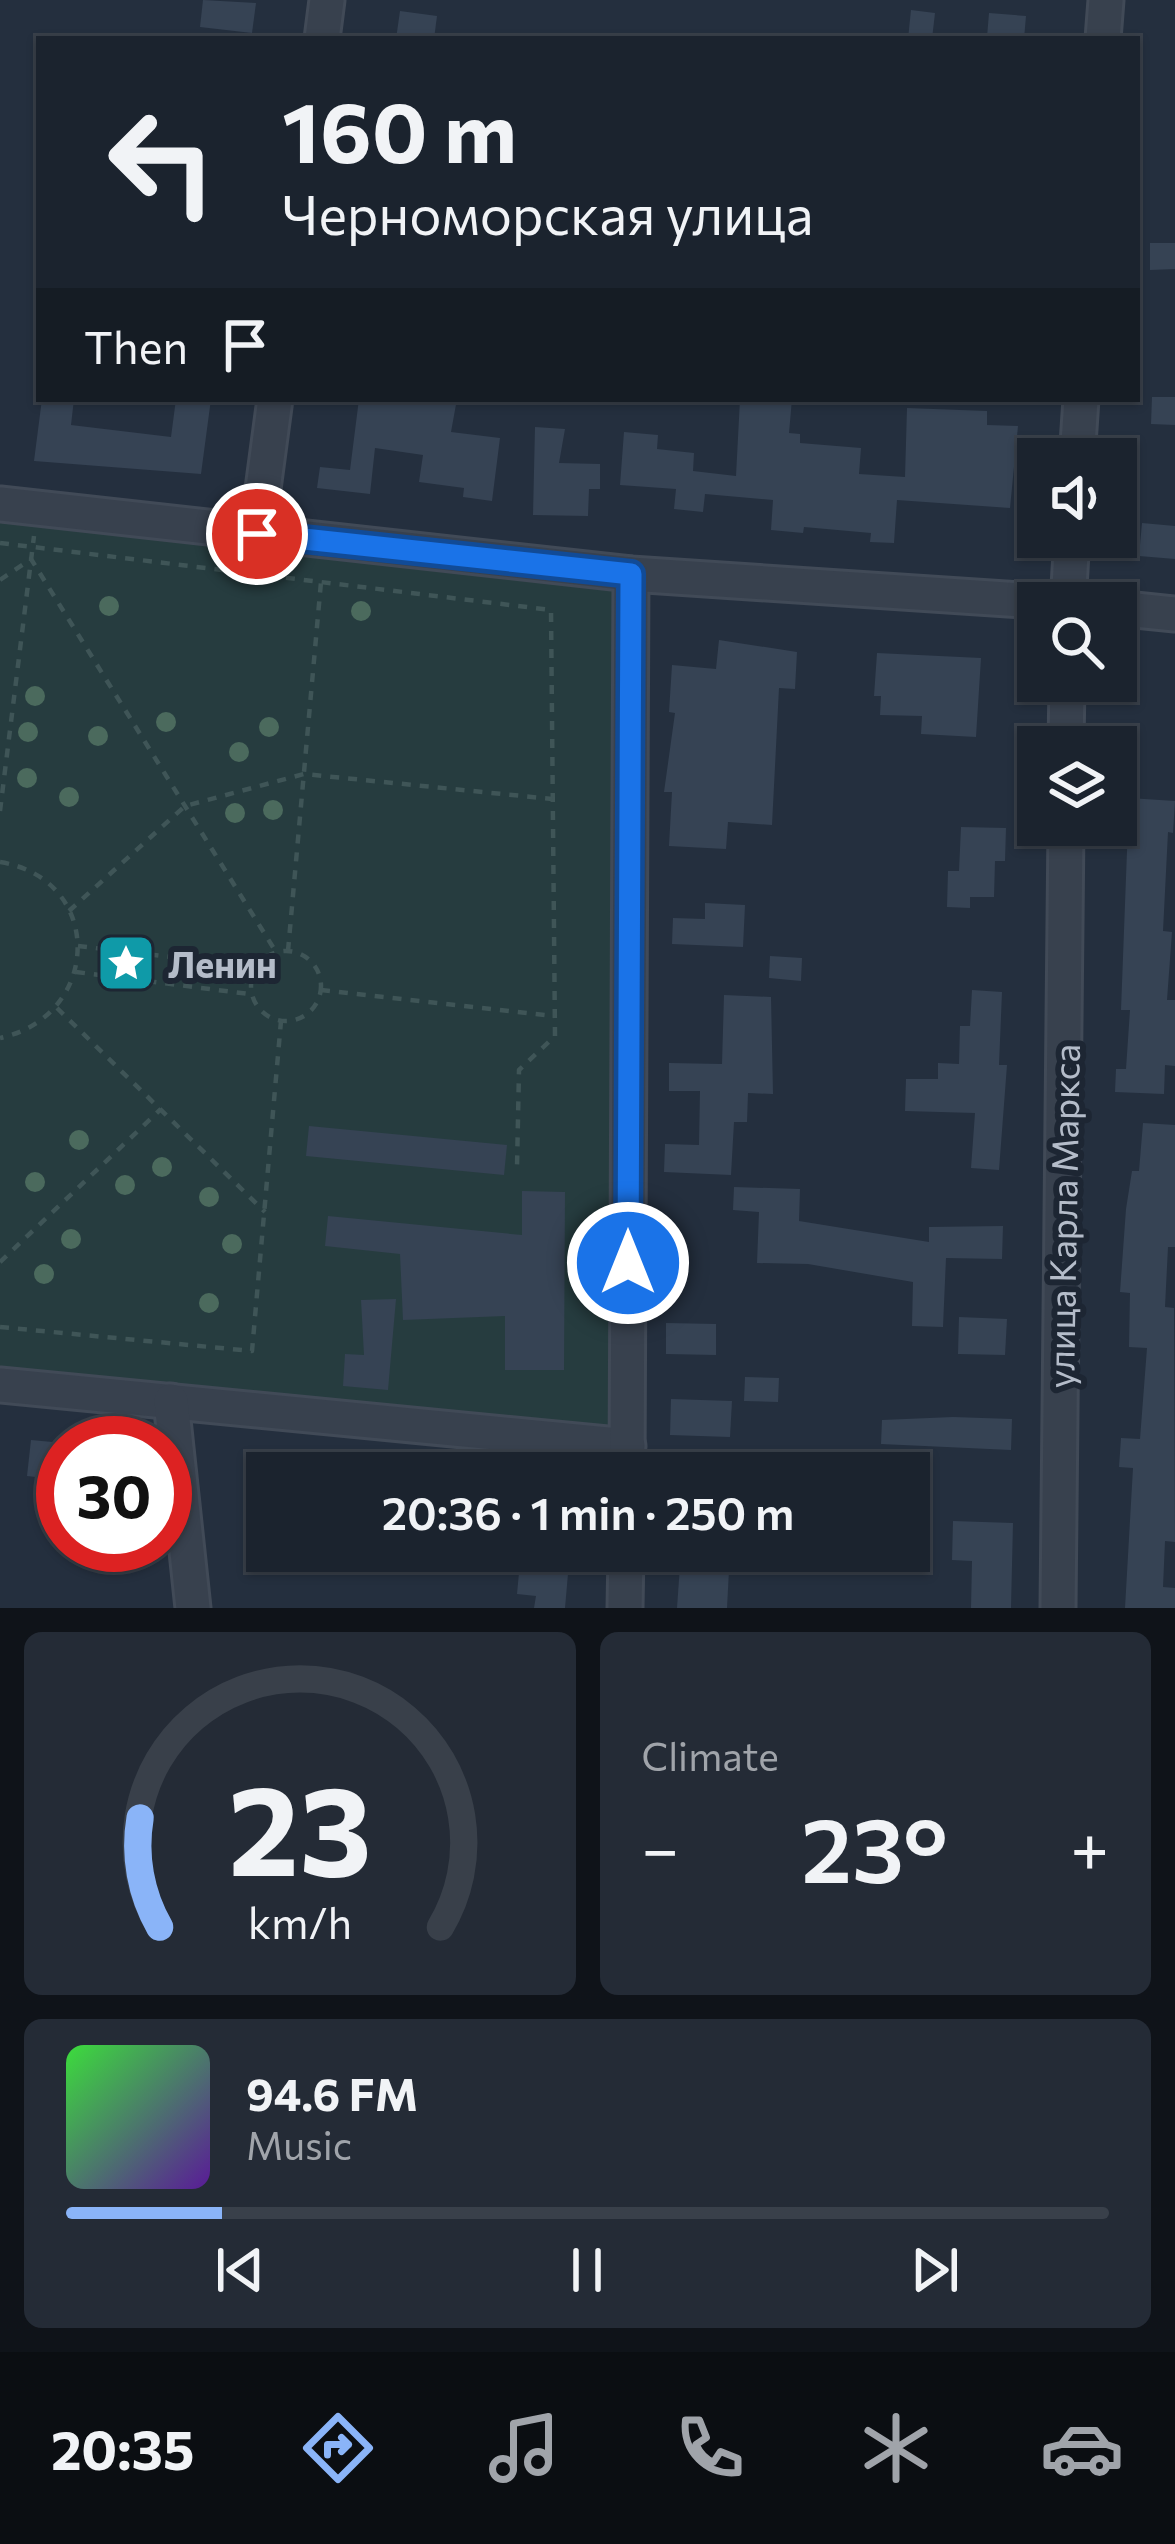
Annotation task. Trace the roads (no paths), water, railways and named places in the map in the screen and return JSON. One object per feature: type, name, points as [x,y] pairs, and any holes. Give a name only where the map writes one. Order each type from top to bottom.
[{"type":"street","points":[[322,36],[327,0]]},
{"type":"street","points":[[1103,36],[1106,0]]},
{"type":"street","points":[[257,534],[275,402]]},
{"type":"street","points":[[1078,438],[1081,402]]},
{"type":"street","points":[[0,504],[631,574],[1017,600]]},
{"type":"street","points":[[628,1452],[631,574]]},
{"type":"street","points":[[1137,610],[1175,614]]},
{"type":"street","name":"улица Карла Маркса","points":[[1058,1608],[1066,846]]},
{"type":"street","points":[[0,1385],[171,1401],[566,1452]]},
{"type":"street","points":[[171,1401],[193,1608]]},
{"type":"street","points":[[625,1608],[626,1572]]},
{"type":"place","name":"Ленин","points":[[126,963]]}]
